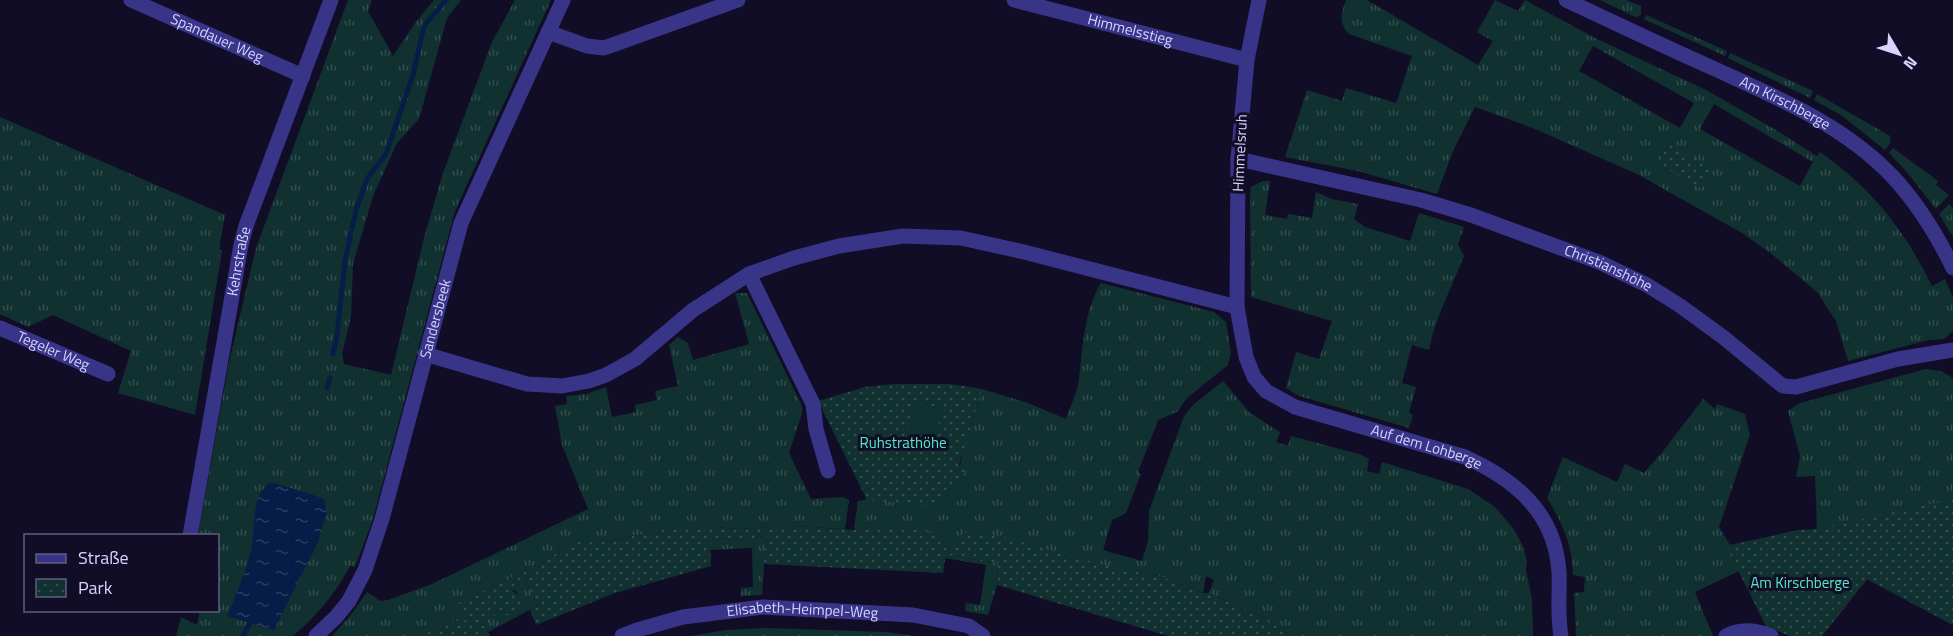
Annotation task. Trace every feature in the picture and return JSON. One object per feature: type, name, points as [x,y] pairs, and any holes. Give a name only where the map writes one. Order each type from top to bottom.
[{"type":"street","name":"Spandauer Weg","points":[[131,0],[303,76]]},
{"type":"street","name":"Kehrstraße","points":[[190,534],[246,226],[331,0]]},
{"type":"street","name":"Sandersbeek","points":[[316,636],[336,617],[348,601],[368,562],[460,224],[562,0]]},
{"type":"street","points":[[548,32],[587,46],[604,48],[738,0]]},
{"type":"street","name":"Himmelsstieg","points":[[1014,0],[1247,60]]},
{"type":"street","name":"Himmelsruh","points":[[1237,308],[1238,159],[1247,60],[1259,0]]},
{"type":"street","name":"Am Kirschberge","points":[[1566,0],[1806,112],[1846,137],[1893,177],[1918,207],[1953,268]]},
{"type":"street","name":"Christianshöhe","points":[[1238,159],[1421,200],[1471,215],[1599,262],[1679,304],[1724,337],[1783,386],[1796,387],[1898,359],[1953,350]]},
{"type":"street","points":[[425,354],[527,384],[562,386],[589,381],[622,368],[635,360],[693,310],[749,274],[794,258],[839,246],[903,236],[961,238],[1024,252],[1237,308]]},
{"type":"street","points":[[749,274],[813,404],[816,429],[828,471]]},
{"type":"street","name":"Auf dem Lohberge","points":[[1237,308],[1246,357],[1254,377],[1266,391],[1301,409],[1466,457],[1520,490],[1544,519],[1554,543],[1558,570],[1561,636]]},
{"type":"street","name":"Tegeler Weg","points":[[0,328],[108,374]]},
{"type":"street","name":"Elisabeth-Heimpel-Weg","points":[[622,636],[683,617],[763,607],[913,615],[969,626],[983,636]]},
{"type":"street","points":[[1726,636],[1733,632],[1750,630],[1771,636]]},
{"type":"green space","points":[[348,0],[372,0],[368,11],[393,56],[434,0],[461,0],[447,18],[419,119],[397,143],[373,196],[353,264],[351,316],[342,354],[344,364],[391,375],[424,238],[443,173],[492,42],[515,0],[551,0],[455,211],[373,519],[355,567],[350,566],[325,604],[293,636],[176,636],[181,617],[197,625],[200,612],[219,612],[219,534],[198,534],[229,362],[256,248]]},
{"type":"green space","points":[[1346,0],[1367,0],[1478,65],[1493,41],[1477,32],[1495,0],[1518,11],[1525,0],[1595,38],[1706,90],[1817,156],[1820,152],[1856,181],[1885,212],[1910,246],[1932,286],[1945,279],[1953,298],[1953,331],[1944,339],[1929,340],[1848,361],[1836,321],[1817,292],[1773,255],[1742,233],[1639,175],[1533,128],[1475,107],[1453,151],[1437,194],[1358,171],[1285,157],[1307,90],[1342,101],[1346,88],[1396,103],[1412,56],[1349,34],[1342,22]],"holes":[[[1593,46],[1694,103],[1680,128],[1579,71]],[[1714,104],[1813,162],[1800,186],[1700,129]]]},
{"type":"green space","points":[[1600,0],[1626,0],[1641,6],[1641,14],[1637,17],[1633,16]]},
{"type":"green space","points":[[1646,15],[1727,51],[1725,56],[1644,19]]},
{"type":"green space","points":[[1730,53],[1813,91],[1810,98],[1728,58]]},
{"type":"green space","points":[[1817,94],[1890,136],[1890,143],[1885,150],[1841,115],[1814,100]]},
{"type":"green space","points":[[0,117],[225,215],[219,249],[222,251],[195,415],[118,393],[131,351],[53,315],[28,327],[0,314]]},
{"type":"green space","points":[[1669,144],[1712,168],[1701,188],[1658,163]]},
{"type":"green space","points":[[1893,148],[1938,181],[1936,185],[1949,195],[1936,209],[1889,153]]},
{"type":"green space","points":[[1263,181],[1270,181],[1265,215],[1287,219],[1288,214],[1312,218],[1316,192],[1332,199],[1358,204],[1354,219],[1365,227],[1410,241],[1419,213],[1464,227],[1458,245],[1464,256],[1440,314],[1429,350],[1412,345],[1402,383],[1416,387],[1409,413],[1413,415],[1409,428],[1299,396],[1286,388],[1296,352],[1319,359],[1332,321],[1251,297],[1250,194],[1251,187]]},
{"type":"green space","points":[[1949,204],[1953,208],[1953,237],[1939,214]]},
{"type":"green space","points":[[1101,283],[1214,312],[1226,322],[1231,353],[1228,365],[1187,398],[1177,412],[1158,420],[1138,472],[1141,474],[1126,513],[1112,520],[1103,550],[1142,561],[1148,541],[1149,511],[1184,416],[1193,405],[1223,381],[1250,413],[1280,432],[1276,442],[1288,446],[1291,436],[1359,454],[1369,459],[1367,471],[1379,474],[1382,462],[1468,489],[1495,507],[1513,528],[1522,544],[1527,561],[1526,570],[1532,600],[1533,636],[1294,636],[1279,629],[1270,621],[1209,593],[1214,580],[1206,576],[1203,593],[1160,576],[950,547],[944,545],[937,536],[854,528],[858,501],[957,480],[964,447],[982,389],[1028,403],[1066,419],[1078,384],[1083,342],[1091,305]]},
{"type":"green space","points":[[735,293],[747,293],[802,406],[802,413],[789,453],[811,499],[843,497],[849,500],[845,529],[798,526],[737,529],[705,526],[637,535],[605,542],[575,542],[539,564],[458,603],[465,621],[449,622],[421,636],[332,636],[367,592],[380,601],[432,584],[588,509],[562,445],[555,406],[567,404],[566,396],[586,394],[606,387],[612,417],[636,412],[635,405],[657,400],[655,391],[678,386],[669,345],[678,337],[688,343],[693,360],[749,344]]},
{"type":"green space","points":[[1926,369],[1941,371],[1953,378],[1953,625],[1867,579],[1822,636],[1790,636],[1766,626],[1739,571],[1695,592],[1713,636],[1576,636],[1574,593],[1584,592],[1585,577],[1573,575],[1566,535],[1547,498],[1563,457],[1617,482],[1625,464],[1644,473],[1703,399],[1715,409],[1717,404],[1745,414],[1750,435],[1719,527],[1730,545],[1799,530],[1817,530],[1815,476],[1796,477],[1800,456],[1788,411],[1800,403]]},
{"type":"green space","name":"Ruhstrathöhe","points":[[895,384],[950,384],[982,389],[959,465],[966,472],[934,506],[867,500],[818,401],[865,387]]},
{"type":"green space","points":[[912,403],[941,407],[935,450],[906,446]]},
{"type":"green space","name":"Am Kirschberge","points":[[1953,499],[1953,625],[1867,579],[1822,636],[1790,636],[1766,626],[1726,546],[1799,530],[1817,529]]},
{"type":"green space","points":[[705,526],[737,529],[797,526],[856,530],[925,530],[950,547],[964,532],[1003,537],[1119,569],[1160,576],[1203,593],[1209,593],[1270,621],[1279,629],[1294,636],[1168,636],[997,585],[998,561],[992,563],[952,555],[945,559],[943,573],[764,564],[766,536],[748,539],[710,538],[711,566],[615,593],[536,625],[530,610],[537,606],[526,579],[511,589],[522,599],[522,609],[515,616],[506,615],[501,610],[495,614],[492,621],[485,623],[484,626],[490,636],[421,636],[449,622],[465,621],[458,603],[539,564],[575,542],[605,542],[676,527]]},
{"type":"green space","points":[[766,536],[762,595],[741,596],[741,588],[753,587],[752,548],[710,550],[710,538],[749,539]]},
{"type":"green space","points":[[952,555],[992,563],[998,561],[997,585],[988,615],[965,611],[966,603],[980,605],[986,565],[945,558]]},
{"type":"green space","points":[[526,579],[537,606],[488,632],[484,627],[485,624],[496,613],[501,610],[515,616],[522,609],[517,592],[511,589]]},
{"type":"green space","points":[[765,628],[886,632],[915,636],[690,636],[726,630]]},
{"type":"water","points":[[270,482],[324,499],[327,512],[318,542],[274,630],[227,616],[249,558],[256,507],[263,489]]},
{"type":"waterway","points":[[333,354],[345,261],[356,210],[367,179],[386,154],[413,75],[424,26],[446,0]]},
{"type":"waterway","points":[[327,388],[330,378]]},
{"type":"waterway","points":[[243,636],[252,619]]}]
